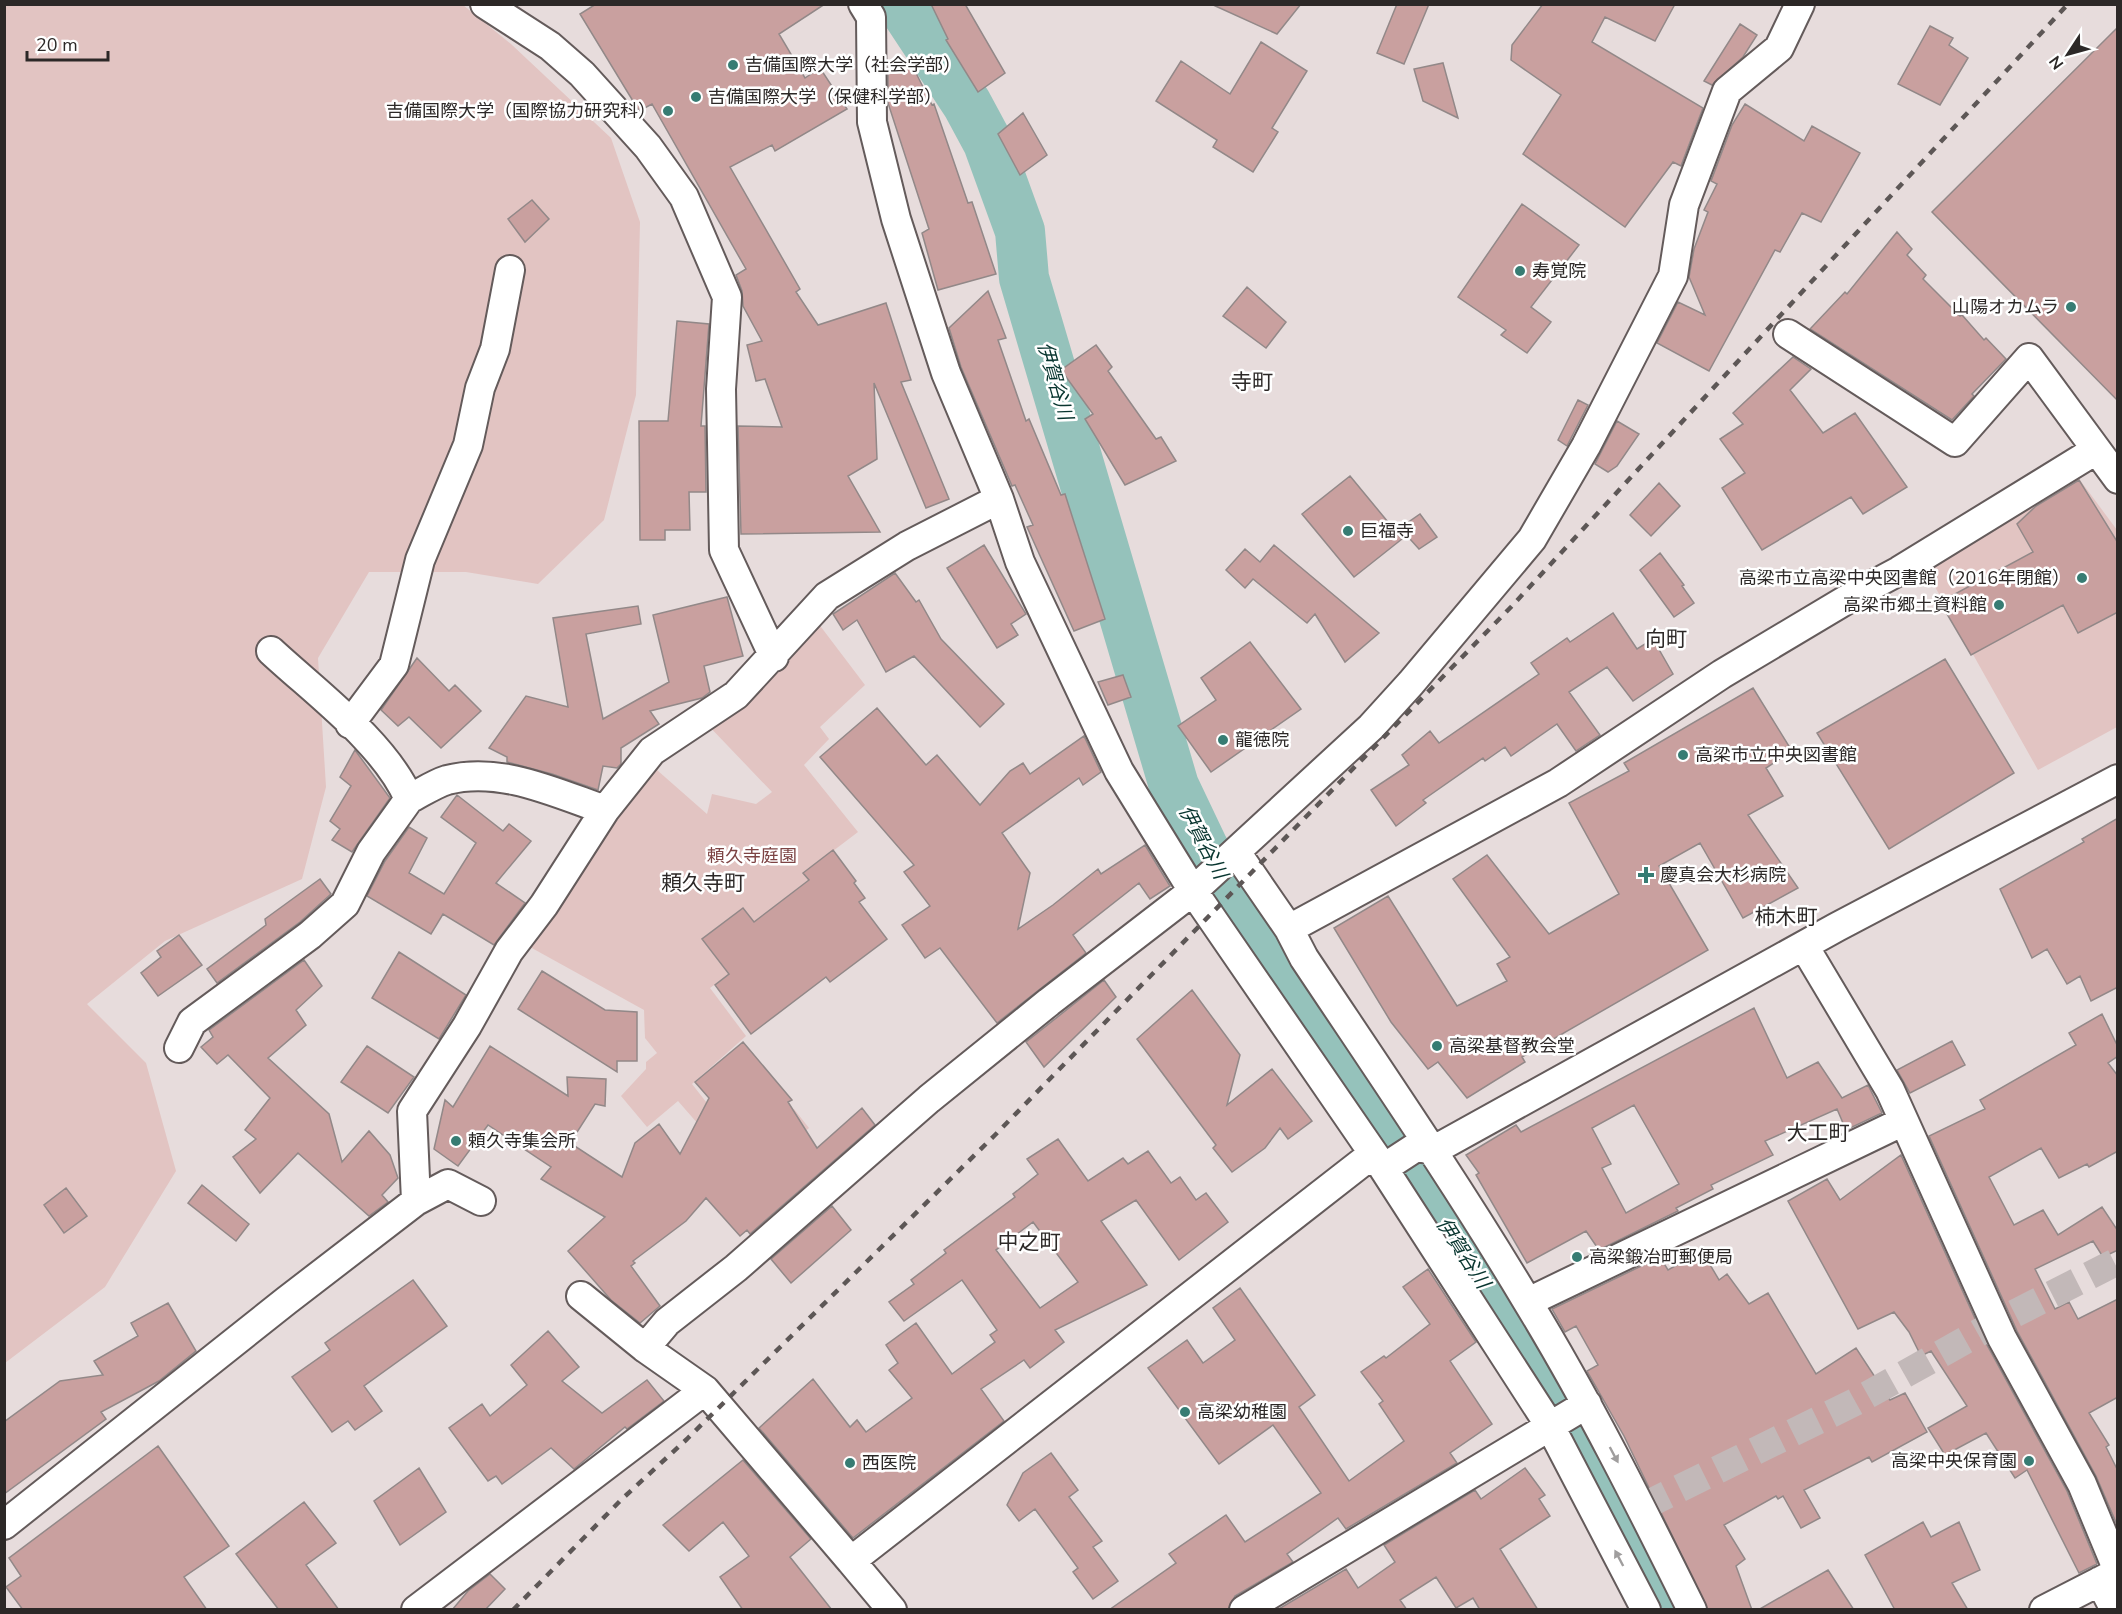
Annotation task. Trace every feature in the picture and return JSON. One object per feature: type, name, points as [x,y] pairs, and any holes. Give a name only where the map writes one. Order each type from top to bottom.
[{"type":"street","points":[[485,4],[550,46],[582,74],[648,147],[684,197],[727,297],[721,389],[724,550],[774,657]]},
{"type":"street","points":[[863,4],[871,17],[872,122],[896,219],[946,373],[999,499],[1020,562],[1119,771],[1193,891],[1385,1164],[1568,1415],[1680,1604]]},
{"type":"street","points":[[645,1348],[667,1322],[736,1268],[929,1098],[1112,952],[1193,891],[1371,727],[1532,539],[1586,446],[1673,276],[1684,205],[1727,91],[1779,48],[1800,4]]},
{"type":"street","points":[[350,724],[394,665],[420,560],[468,446],[480,388],[495,350],[510,270]]},
{"type":"street","points":[[1788,334],[1955,442],[2029,357],[2118,479]]},
{"type":"street","points":[[1289,929],[1558,783],[1722,674],[1856,594],[1899,572],[2096,450]]},
{"type":"street","points":[[416,1201],[412,1111],[467,1026],[509,951],[544,905],[605,810],[652,751],[736,695],[774,657],[827,596],[907,546],[999,499]]},
{"type":"street","points":[[271,651],[350,724],[362,732],[403,786],[409,799]]},
{"type":"street","points":[[179,1048],[192,1022],[310,935],[345,904],[371,852],[409,799],[446,780],[478,776],[523,782],[605,810]]},
{"type":"street","points":[[851,1562],[1365,1160],[1385,1164],[1425,1148],[2118,779]]},
{"type":"street","points":[[1234,854],[1289,929],[1304,958],[1412,1121],[1425,1148],[1528,1302],[1568,1415],[1646,1610]]},
{"type":"street","points":[[1804,946],[1890,1090],[2002,1338],[2082,1484],[2112,1575],[2115,1610]]},
{"type":"street","points":[[1528,1302],[1904,1121]]},
{"type":"street","points":[[4,1525],[416,1201],[448,1184],[481,1201]]},
{"type":"street","points":[[581,1296],[645,1348],[705,1390],[892,1610]]},
{"type":"street","points":[[416,1610],[705,1390]]},
{"type":"street","points":[[1244,1610],[1568,1415]]},
{"type":"street","points":[[2044,1610],[2112,1575]]},
{"type":"green space","points":[[4,5],[463,5],[511,44],[611,138],[640,222],[636,395],[604,520],[538,584],[466,572],[369,572],[318,658],[326,787],[302,879],[165,941],[87,1004],[146,1063],[176,1171],[105,1287],[5,1363]]},
{"type":"green space","points":[[2074,472],[2117,530],[2117,727],[2038,770],[1925,569]]},
{"type":"green space","name":"頼久寺庭園","points":[[818,623],[865,685],[820,727],[829,739],[804,765],[858,832],[804,873],[809,880],[779,903],[811,945],[769,942],[743,908],[702,939],[729,974],[710,988],[746,1036],[692,1084],[743,1149],[794,1109],[809,1128],[747,1180],[678,1101],[647,1127],[621,1096],[646,1069],[646,1062],[657,1053],[645,1038],[644,1010],[530,947],[649,763],[707,814],[712,794],[756,804],[772,792],[705,722]]},
{"type":"building","points":[[596,4],[825,4],[779,34],[805,78],[820,68],[847,109],[775,151],[772,145],[730,167],[800,289],[796,292],[818,325],[886,303],[911,380],[901,382],[949,499],[926,508],[874,383],[877,459],[848,476],[880,532],[741,534],[738,426],[782,427],[765,379],[756,381],[747,345],[762,341],[743,306],[742,291],[736,275],[746,269],[652,104],[639,111],[580,14]]},
{"type":"building","points":[[931,4],[965,4],[1005,73],[978,92],[946,40],[948,39]]},
{"type":"building","points":[[1211,4],[1301,4],[1277,34]]},
{"type":"building","points":[[1397,4],[1429,4],[1404,64],[1377,53]]},
{"type":"building","points":[[1543,4],[1675,4],[1655,41],[1605,17],[1592,42],[1703,108],[1681,166],[1673,162],[1625,227],[1523,154],[1561,95],[1511,60],[1512,45]]},
{"type":"building","points":[[1740,24],[1757,35],[1743,57],[1712,85],[1704,81]]},
{"type":"building","points":[[1930,26],[1953,38],[1949,45],[1968,58],[1940,105],[1898,84]]},
{"type":"building","name":"山陽オカムラ","points":[[2118,27],[2118,401],[1932,212]]},
{"type":"building","points":[[1261,42],[1307,71],[1272,128],[1278,132],[1253,172],[1213,147],[1217,140],[1156,101],[1181,61],[1230,94]]},
{"type":"building","points":[[1443,63],[1458,118],[1423,101],[1414,69]]},
{"type":"building","points":[[912,65],[932,105],[934,104],[968,203],[972,202],[996,274],[938,290],[922,233],[929,229],[888,103],[888,74]]},
{"type":"building","points":[[1745,104],[1804,141],[1812,126],[1860,153],[1821,222],[1802,213],[1780,252],[1775,250],[1709,371],[1657,343],[1678,302],[1705,315],[1689,277],[1694,249],[1708,212],[1704,210],[1717,184],[1711,181],[1732,125]]},
{"type":"building","points":[[1023,113],[1047,155],[1020,175],[998,134]]},
{"type":"building","points":[[532,200],[549,219],[525,242],[508,219]]},
{"type":"building","points":[[1522,204],[1579,245],[1531,307],[1551,322],[1527,353],[1501,335],[1506,330],[1458,297]]},
{"type":"building","points":[[1897,232],[1912,249],[1907,255],[1926,275],[1923,279],[2006,359],[1972,394],[1974,396],[1952,420],[1810,329],[1845,292],[1847,294]]},
{"type":"building","points":[[1247,287],[1286,322],[1266,348],[1223,316]]},
{"type":"building","points":[[988,291],[1006,338],[998,340],[1026,421],[1029,419],[1061,495],[1065,494],[1105,619],[1074,631],[1027,527],[1033,525],[1015,485],[1012,486],[961,367],[949,328]]},
{"type":"building","points":[[677,321],[709,324],[701,426],[705,426],[706,492],[689,492],[690,530],[665,530],[665,540],[640,540],[639,421],[668,421]]},
{"type":"building","points":[[1096,345],[1112,367],[1108,371],[1156,439],[1161,437],[1176,461],[1125,485],[1085,419],[1093,414],[1061,370]]},
{"type":"building","points":[[1793,357],[1811,369],[1790,390],[1823,433],[1855,413],[1907,487],[1863,514],[1851,497],[1762,550],[1722,488],[1745,473],[1720,439],[1743,424],[1733,413]]},
{"type":"building","points":[[1578,400],[1588,405],[1567,446],[1558,440]]},
{"type":"building","points":[[1617,421],[1639,434],[1617,466],[1608,472],[1595,464]]},
{"type":"building","points":[[1350,476],[1402,539],[1354,577],[1302,514]]},
{"type":"building","points":[[2079,480],[2118,543],[2118,612],[2078,633],[2063,605],[1971,655],[1940,602],[2033,552],[2017,524],[2036,506]]},
{"type":"building","points":[[1659,483],[1680,506],[1651,536],[1630,515]]},
{"type":"building","points":[[1420,514],[1437,537],[1419,549],[1400,528]]},
{"type":"building","points":[[984,545],[1026,614],[1011,624],[1018,635],[997,648],[947,568]]},
{"type":"building","points":[[1274,545],[1379,633],[1345,662],[1315,614],[1307,623],[1253,579],[1245,588],[1226,570],[1245,549],[1260,562]]},
{"type":"building","points":[[1660,553],[1684,585],[1682,586],[1694,603],[1674,617],[1640,570]]},
{"type":"building","points":[[895,573],[916,602],[919,600],[941,639],[1004,704],[980,727],[914,656],[886,672],[857,620],[843,630],[833,614]]},
{"type":"building","points":[[727,597],[743,656],[704,666],[710,692],[702,698],[650,711],[659,724],[621,748],[621,764],[617,768],[603,766],[598,790],[507,762],[507,757],[489,748],[526,696],[568,707],[553,618],[638,606],[641,624],[586,634],[603,719],[669,682],[653,615]]},
{"type":"building","points":[[1613,613],[1637,649],[1653,639],[1673,674],[1633,701],[1607,667],[1569,692],[1600,735],[1576,751],[1557,724],[1511,756],[1505,747],[1485,761],[1483,758],[1423,800],[1426,803],[1396,826],[1371,790],[1409,765],[1402,755],[1430,731],[1439,743],[1539,674],[1531,663],[1567,638],[1570,642]]},
{"type":"building","points":[[1250,642],[1301,709],[1211,772],[1178,726],[1216,700],[1201,678]]},
{"type":"building","points":[[417,658],[449,691],[455,685],[481,711],[441,748],[409,717],[398,726],[381,710]]},
{"type":"building","points":[[1945,659],[2014,773],[1889,849],[1817,733]]},
{"type":"building","points":[[1123,675],[1131,697],[1108,705],[1098,682]]},
{"type":"building","points":[[1753,688],[1792,751],[1766,768],[1783,796],[1748,815],[1798,888],[1743,918],[1700,843],[1659,866],[1708,950],[1522,1057],[1525,1062],[1467,1098],[1438,1062],[1428,1069],[1391,1022],[1334,928],[1388,896],[1457,1006],[1507,981],[1497,964],[1510,957],[1453,879],[1487,855],[1549,934],[1619,894],[1569,803],[1629,771],[1624,763]]},
{"type":"building","points":[[877,708],[926,765],[937,755],[980,805],[1010,771],[1023,763],[1030,774],[1084,736],[1101,772],[1083,785],[1079,778],[1002,833],[1030,873],[1018,929],[1098,869],[1101,874],[1145,845],[1170,886],[1150,899],[1139,883],[1073,935],[1086,953],[997,1023],[940,948],[925,958],[902,925],[930,906],[904,872],[914,865],[820,757]]},
{"type":"building","points":[[355,750],[390,798],[352,852],[332,840],[340,829],[330,821],[351,786],[340,777]]},
{"type":"building","points":[[457,795],[503,831],[509,824],[531,841],[496,883],[525,903],[494,945],[443,914],[431,934],[367,896],[385,861],[409,827],[427,838],[409,873],[444,894],[476,843],[441,817]]},
{"type":"building","points":[[2118,818],[2118,987],[2091,1001],[2080,976],[2067,984],[2047,949],[2032,958],[2000,889],[2084,842],[2082,839]]},
{"type":"building","points":[[833,850],[856,881],[854,883],[865,898],[859,902],[887,939],[830,982],[826,977],[751,1034],[715,985],[729,974],[702,939],[743,908],[754,922],[809,880],[803,873]]},
{"type":"building","points":[[320,879],[331,894],[300,922],[217,983],[207,969],[266,925],[265,919]]},
{"type":"building","points":[[179,935],[202,965],[158,996],[141,973],[161,957],[157,951]]},
{"type":"building","points":[[399,952],[466,995],[439,1039],[372,998]]},
{"type":"building","points":[[304,960],[322,986],[296,1010],[306,1025],[268,1058],[329,1114],[342,1162],[369,1131],[390,1155],[398,1178],[382,1195],[388,1202],[369,1216],[298,1153],[260,1193],[233,1157],[256,1139],[245,1130],[270,1098],[228,1055],[217,1064],[201,1047],[213,1037],[209,1030]]},
{"type":"building","points":[[542,971],[605,1010],[637,1012],[637,1061],[617,1061],[617,1072],[518,1009]]},
{"type":"building","points":[[1104,980],[1116,997],[1044,1067],[1026,1042]]},
{"type":"building","points":[[1192,990],[1240,1055],[1227,1105],[1272,1069],[1312,1121],[1288,1139],[1280,1128],[1265,1148],[1232,1172],[1213,1148],[1216,1145],[1137,1039]]},
{"type":"building","points":[[1754,1008],[1787,1078],[1818,1062],[1842,1098],[1868,1085],[1882,1113],[1846,1130],[1837,1109],[1765,1141],[1773,1155],[1711,1185],[1713,1189],[1676,1208],[1678,1211],[1599,1250],[1586,1231],[1527,1263],[1476,1175],[1479,1173],[1466,1155],[1516,1125],[1521,1132]],"holes":[[[1634,1105],[1679,1184],[1626,1213],[1602,1168],[1611,1164],[1592,1128]]]},
{"type":"building","points":[[2102,1014],[2118,1047],[2118,1056],[2108,1063],[2118,1076],[2118,1151],[2089,1167],[2087,1164],[2059,1178],[2041,1148],[1989,1177],[2014,1225],[2043,1210],[2058,1235],[2102,1207],[2118,1231],[2118,1250],[2103,1257],[2093,1241],[2035,1269],[2055,1309],[2069,1302],[2078,1319],[2118,1299],[2118,1397],[2089,1413],[2109,1445],[2106,1447],[2118,1471],[2118,1527],[2096,1476],[2017,1331],[1929,1136],[1985,1109],[1980,1100],[2076,1045],[2069,1033]]},
{"type":"building","points":[[1952,1041],[1965,1065],[1910,1093],[1897,1070]]},
{"type":"building","points":[[743,1042],[792,1100],[788,1102],[817,1148],[862,1108],[875,1125],[750,1234],[747,1230],[740,1236],[706,1198],[686,1221],[633,1261],[635,1263],[631,1266],[660,1306],[640,1323],[611,1300],[568,1251],[605,1217],[541,1179],[551,1167],[488,1125],[458,1166],[434,1149],[445,1100],[453,1107],[490,1046],[568,1096],[567,1077],[606,1079],[605,1106],[595,1104],[570,1143],[622,1177],[635,1143],[659,1124],[680,1154],[709,1098],[695,1082]]},
{"type":"building","points":[[367,1046],[414,1077],[388,1113],[341,1082]]},
{"type":"building","points":[[1058,1139],[1088,1181],[1123,1158],[1128,1164],[1148,1151],[1171,1183],[1180,1177],[1196,1200],[1206,1193],[1228,1222],[1179,1260],[1136,1200],[1101,1221],[1147,1285],[1055,1330],[1064,1342],[1030,1368],[1024,1360],[981,1389],[1004,1421],[853,1538],[759,1428],[813,1379],[850,1427],[857,1420],[866,1432],[912,1398],[889,1370],[898,1363],[886,1345],[916,1323],[952,1374],[995,1342],[990,1335],[997,1330],[962,1280],[904,1321],[889,1302],[914,1284],[911,1280],[946,1253],[944,1250],[1015,1197],[1013,1194],[1038,1174],[1027,1159]],"holes":[[[1033,1222],[1078,1282],[1040,1308],[996,1250]]]},
{"type":"building","points":[[1901,1155],[1987,1345],[2067,1491],[2097,1564],[2079,1573],[2027,1470],[2015,1478],[1986,1433],[1945,1455],[1928,1428],[1967,1406],[1931,1351],[1921,1356],[1909,1332],[1894,1312],[1858,1329],[1788,1201],[1827,1179],[1840,1200]]},
{"type":"building","points":[[202,1185],[249,1224],[236,1241],[188,1203]]},
{"type":"building","points":[[66,1188],[87,1216],[64,1233],[44,1205]]},
{"type":"building","points":[[832,1206],[851,1230],[791,1283],[771,1259]]},
{"type":"building","points":[[1702,1251],[1719,1280],[1727,1274],[1749,1304],[1768,1293],[1816,1374],[1856,1348],[1890,1400],[1905,1393],[1927,1432],[1872,1462],[1869,1457],[1804,1490],[1820,1518],[1801,1528],[1783,1496],[1778,1499],[1776,1496],[1724,1525],[1745,1559],[1736,1566],[1752,1610],[1708,1610],[1624,1436],[1587,1371],[1598,1365],[1576,1326],[1565,1332],[1552,1309],[1660,1257],[1668,1270]]},
{"type":"building","points":[[1428,1269],[1476,1342],[1450,1361],[1492,1424],[1450,1453],[1457,1463],[1346,1529],[1338,1518],[1287,1554],[1293,1562],[1235,1596],[1228,1610],[1109,1610],[1176,1563],[1169,1554],[1226,1515],[1245,1542],[1321,1493],[1273,1425],[1219,1464],[1148,1368],[1187,1340],[1203,1363],[1235,1340],[1213,1308],[1240,1288],[1315,1395],[1299,1407],[1349,1481],[1404,1441],[1379,1404],[1383,1401],[1361,1372],[1384,1356],[1386,1358],[1430,1324],[1403,1287]]},
{"type":"building","points":[[413,1280],[447,1326],[364,1386],[382,1411],[355,1430],[348,1421],[332,1432],[292,1377],[330,1350],[325,1343]]},
{"type":"building","points":[[168,1303],[196,1351],[159,1381],[101,1412],[106,1419],[4,1494],[4,1422],[60,1381],[103,1375],[94,1361],[138,1336],[131,1323]]},
{"type":"building","points":[[548,1331],[579,1367],[562,1381],[602,1413],[647,1380],[664,1401],[627,1429],[625,1427],[574,1469],[551,1448],[502,1484],[496,1476],[488,1481],[449,1428],[482,1404],[490,1416],[527,1385],[511,1365]]},
{"type":"building","points":[[158,1446],[229,1546],[184,1577],[207,1610],[23,1610],[6,1587],[21,1576],[9,1558]]},
{"type":"building","points":[[1051,1453],[1078,1490],[1069,1497],[1102,1541],[1093,1547],[1118,1581],[1093,1599],[1073,1572],[1078,1568],[1035,1509],[1019,1521],[1007,1505],[1023,1473]]},
{"type":"building","points":[[743,1460],[811,1539],[790,1557],[832,1610],[743,1610],[720,1577],[749,1556],[723,1522],[689,1551],[663,1525]]},
{"type":"building","points":[[419,1468],[446,1512],[400,1545],[374,1501]]},
{"type":"building","points":[[1525,1468],[1545,1495],[1539,1499],[1550,1516],[1500,1549],[1538,1610],[1480,1610],[1473,1598],[1456,1608],[1436,1577],[1400,1600],[1407,1610],[1277,1610],[1346,1569],[1358,1588],[1395,1562],[1384,1545],[1475,1490],[1481,1499]]},
{"type":"building","points":[[304,1502],[336,1543],[306,1565],[339,1610],[279,1610],[236,1554]]},
{"type":"building","points":[[1923,1522],[1931,1537],[1959,1522],[1980,1570],[1952,1583],[1968,1610],[1895,1610],[1865,1555]]},
{"type":"building","points":[[1828,1570],[1854,1610],[1758,1610]]},
{"type":"building","points":[[490,1574],[505,1589],[485,1610],[452,1610],[468,1591]]},
{"type":"waterway","name":"伊賀谷川","points":[[901,4],[967,104],[988,143],[1020,231],[1024,278],[1174,786],[1203,847],[1238,909],[1376,1115],[1547,1381],[1585,1446],[1668,1610]]},
{"type":"tunnel","points":[[1642,1507],[1855,1402],[1996,1323],[2118,1261]]},
{"type":"railway","points":[[513,1610],[622,1499],[687,1439],[995,1135],[1511,607],[2068,4]]},
{"type":"place","name":"吉備国際大学（社会学部）","points":[[733,65]]},
{"type":"place","name":"吉備国際大学（保健科学部）","points":[[696,97]]},
{"type":"place","name":"吉備国際大学（国際協力研究科）","points":[[668,111]]},
{"type":"place","name":"寿覚院","points":[[1520,271]]},
{"type":"place","name":"山陽オカムラ","points":[[2071,307]]},
{"type":"place","name":"巨福寺","points":[[1348,531]]},
{"type":"place","name":"高梁市立高梁中央図書館（2016年閉館）","points":[[2082,578]]},
{"type":"place","name":"高梁市郷土資料館","points":[[1999,605]]},
{"type":"place","name":"龍徳院","points":[[1223,740]]},
{"type":"place","name":"高梁市立中央図書館","points":[[1683,755]]},
{"type":"place","name":"慶真会大杉病院","points":[[1646,875]]},
{"type":"place","name":"高梁基督教会堂","points":[[1437,1046]]},
{"type":"place","name":"頼久寺集会所","points":[[456,1141]]},
{"type":"place","name":"高梁鍛冶町郵便局","points":[[1577,1257]]},
{"type":"place","name":"高梁幼稚園","points":[[1185,1412]]},
{"type":"place","name":"高梁中央保育園","points":[[2029,1461]]},
{"type":"place","name":"西医院","points":[[850,1463]]},
{"type":"district","name":"寺町","points":[[1252,382]]},
{"type":"district","name":"向町","points":[[1666,639]]},
{"type":"district","name":"頼久寺町","points":[[703,883]]},
{"type":"district","name":"柿木町","points":[[1786,917]]},
{"type":"district","name":"大工町","points":[[1818,1133]]},
{"type":"district","name":"中之町","points":[[1029,1242]]}]
